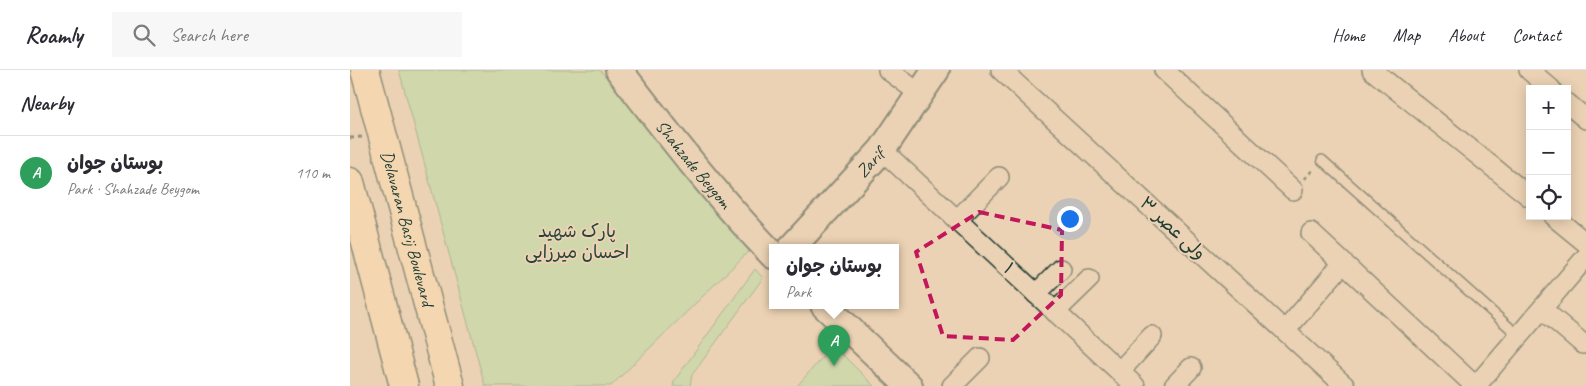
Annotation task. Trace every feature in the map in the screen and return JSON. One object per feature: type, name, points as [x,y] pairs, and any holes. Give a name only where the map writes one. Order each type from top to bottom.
[{"type":"main road","name":"Delavaran Basij Boulevard","points":[[365,70],[450,386]]},
{"type":"main road","points":[[350,182],[404,386]]},
{"type":"street","name":"Shahzade Beygom","points":[[619,70],[664,130],[743,224],[769,251]]},
{"type":"street","points":[[888,70],[920,94]]},
{"type":"street","name":"Zarif","points":[[795,244],[882,150],[936,70]]},
{"type":"street","name":"ولی عصر ۳","points":[[1001,70],[1345,386]]},
{"type":"street","points":[[1164,70],[1293,190]]},
{"type":"street","points":[[1372,70],[1526,194]]},
{"type":"street","points":[[1529,70],[1546,85]]},
{"type":"street","points":[[1571,106],[1586,119]]},
{"type":"street","name":"۱","points":[[882,150],[1135,386]]},
{"type":"street","points":[[957,220],[999,177]]},
{"type":"street","points":[[1558,220],[1586,243]]},
{"type":"street","points":[[1310,233],[1483,383],[1519,336],[1586,257]]},
{"type":"street","points":[[1285,331],[1343,263]]},
{"type":"street","points":[[1036,294],[1061,269]]},
{"type":"street","points":[[1055,312],[1089,279]]},
{"type":"street","points":[[828,309],[909,386]]},
{"type":"street","points":[[1542,309],[1583,344]]},
{"type":"street","points":[[1120,371],[1152,336]]},
{"type":"street","points":[[952,386],[980,358]]},
{"type":"street","points":[[1174,386],[1191,368]]},
{"type":"lane","points":[[1322,160],[1519,336]]},
{"type":"path","points":[[1293,190],[1322,160]]},
{"type":"highlighted area","points":[[979,212],[1062,230],[1061,295],[1013,340],[943,336],[916,252]]},
{"type":"green space","name":"پارک شهید احسان میرزایی","points":[[399,70],[600,70],[749,251],[611,386],[485,386]]},
{"type":"green space","points":[[755,269],[763,278],[692,375],[690,386],[673,386],[674,381]]},
{"type":"green space","points":[[833,345],[874,386],[797,386]]},
{"type":"place","name":"بوستان جوان","points":[[834,366]]}]
